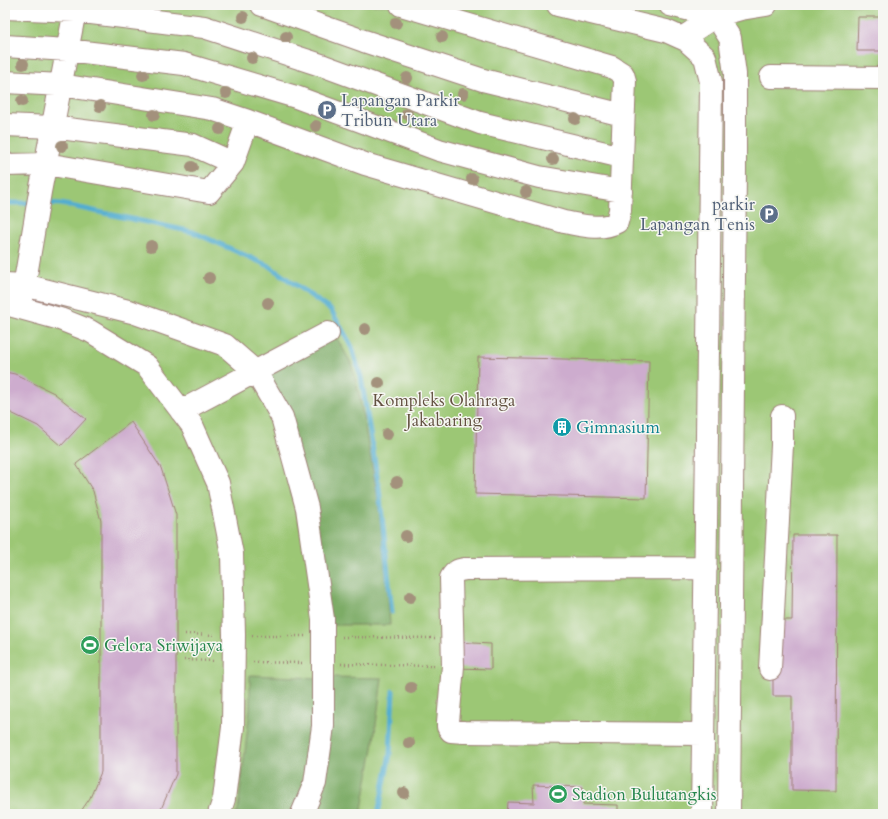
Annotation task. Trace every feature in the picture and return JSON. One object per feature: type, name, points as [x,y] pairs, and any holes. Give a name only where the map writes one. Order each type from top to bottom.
[{"type":"lane","points":[[262,5],[364,41],[483,80],[623,115]]},
{"type":"lane","points":[[5,82],[61,85],[212,109],[365,164],[564,222],[598,227],[611,226],[617,222],[620,210],[621,191],[625,81],[623,74],[612,67],[401,5]]},
{"type":"lane","points":[[558,5],[666,31],[686,40],[705,57],[711,82],[702,814]]},
{"type":"lane","points":[[670,5],[716,16],[730,38],[735,74],[729,814]]},
{"type":"lane","points":[[682,38],[716,16],[741,7],[766,5]]},
{"type":"lane","points":[[5,8],[76,8],[204,27],[324,66],[480,123],[622,157]]},
{"type":"lane","points":[[76,8],[32,236],[14,284],[13,307],[60,319],[90,331],[147,366],[192,425],[218,483],[232,554],[234,635],[233,727],[224,799],[219,814]]},
{"type":"lane","points":[[5,46],[67,50],[184,64],[296,97],[439,150],[539,177],[621,191]]},
{"type":"lane","points":[[771,77],[883,78]]},
{"type":"lane","points":[[5,165],[46,164],[210,192],[233,163],[248,121]]},
{"type":"lane","points":[[5,126],[52,127],[193,145],[233,163]]},
{"type":"lane","points":[[14,284],[132,312],[225,345],[256,372],[282,417],[305,501],[323,618],[323,726],[315,783],[302,814]]},
{"type":"lane","points":[[181,411],[328,333]]},
{"type":"lane","points":[[770,670],[782,445],[782,416]]},
{"type":"lane","points":[[703,734],[464,732],[452,731],[448,727],[448,722],[453,666],[451,578],[454,572],[466,569],[706,568]]},
{"type":"green space","name":"Kompleks Olahraga Jakabaring","points":[[5,5],[883,5],[883,814],[5,814]]},
{"type":"green space","points":[[335,335],[351,363],[359,394],[378,499],[390,625],[327,625],[259,372]]},
{"type":"green space","points":[[250,675],[318,678],[316,740],[298,814],[236,814],[238,810],[250,709]]},
{"type":"green space","points":[[331,677],[382,678],[373,748],[361,814],[309,814]]},
{"type":"building","points":[[858,17],[883,17],[883,51],[857,51]]},
{"type":"building","name":"Gimnasium","points":[[478,357],[649,361],[646,498],[475,494]]},
{"type":"building","points":[[5,372],[15,374],[54,393],[86,419],[61,446],[38,426],[5,410]]},
{"type":"building","points":[[131,422],[161,468],[176,515],[176,774],[159,814],[79,814],[90,798],[101,772],[101,521],[93,491],[76,464]]},
{"type":"building","points":[[793,535],[837,535],[836,791],[792,790],[792,696],[773,696],[773,620],[792,620]]},
{"type":"building","points":[[456,642],[491,644],[491,669],[455,668]]},
{"type":"building","name":"Stadion Bulutangkis","points":[[533,785],[583,787],[583,804],[618,805],[618,814],[507,814],[508,802],[534,803]]},
{"type":"waterway","points":[[5,203],[33,203]]},
{"type":"waterway","points":[[43,203],[61,204],[193,232],[269,266],[331,310],[351,345],[361,377],[379,488],[392,612]]},
{"type":"waterway","points":[[378,814],[390,754],[393,691]]},
{"type":"place","name":"Lapangan Parkir Tribun Utara","points":[[327,110]]},
{"type":"place","name":"parkir Lapangan Tenis","points":[[769,214]]},
{"type":"place","name":"Gimnasium","points":[[562,427]]},
{"type":"place","name":"Gelora Sriwijaya","points":[[90,645]]},
{"type":"place","name":"Stadion Bulutangkis","points":[[558,794]]}]
